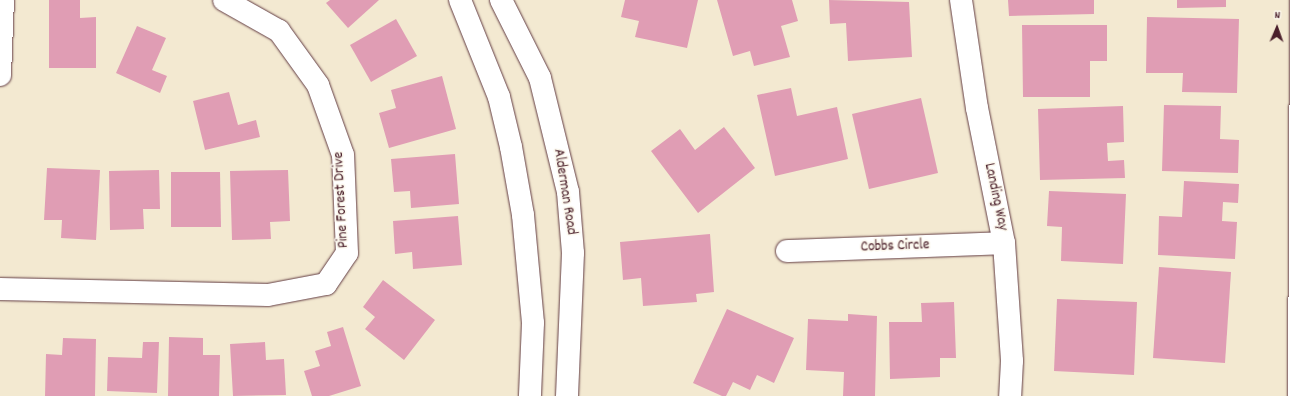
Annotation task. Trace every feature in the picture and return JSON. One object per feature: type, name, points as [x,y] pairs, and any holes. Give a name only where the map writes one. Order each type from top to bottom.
[{"type":"street","points":[[0,75],[3,0]]},
{"type":"street","name":"Pine Forest Drive","points":[[0,289],[268,295],[326,284],[346,253],[343,156],[318,85],[279,31],[224,0]]},
{"type":"street","points":[[460,0],[499,97],[511,147],[523,215],[533,323],[530,396]]},
{"type":"street","name":"Alderman Road","points":[[501,0],[540,78],[568,192],[573,253],[567,396]]},
{"type":"street","name":"Landing Way","points":[[961,0],[977,108],[1004,243],[1012,361],[1010,396]]},
{"type":"street","points":[[1298,396],[1301,0]]},
{"type":"street","name":"Cobbs Circle","points":[[787,251],[1004,243]]},
{"type":"street","points":[[1288,396],[1298,396],[1305,392]]},
{"type":"building","points":[[49,0],[80,0],[80,18],[96,17],[96,68],[49,68]]},
{"type":"building","points":[[330,0],[379,0],[348,28],[326,3]]},
{"type":"building","points":[[625,0],[698,0],[687,48],[635,37],[639,21],[621,17]]},
{"type":"building","points":[[717,0],[792,0],[798,21],[781,26],[790,57],[754,66],[750,51],[733,56]]},
{"type":"building","points":[[829,0],[909,2],[912,57],[848,61],[846,23],[830,24]]},
{"type":"building","points":[[1008,0],[1094,0],[1094,14],[1009,16]]},
{"type":"building","points":[[1177,0],[1226,0],[1226,7],[1177,8]]},
{"type":"building","points":[[1147,17],[1239,19],[1237,93],[1182,92],[1183,73],[1146,73]]},
{"type":"building","points":[[396,19],[417,56],[371,82],[350,45]]},
{"type":"building","points":[[1022,25],[1107,25],[1107,61],[1090,61],[1090,97],[1023,97]]},
{"type":"building","points":[[137,26],[166,38],[152,70],[167,76],[160,93],[116,73]]},
{"type":"building","points":[[442,76],[456,129],[389,148],[379,113],[396,108],[391,90]]},
{"type":"building","points":[[791,88],[797,116],[837,107],[848,159],[775,176],[757,95]]},
{"type":"building","points":[[229,92],[238,125],[256,120],[260,137],[205,150],[193,101]]},
{"type":"building","points":[[921,98],[938,173],[869,189],[852,114]]},
{"type":"building","points":[[1164,105],[1221,106],[1220,139],[1239,140],[1238,173],[1162,171]]},
{"type":"building","points":[[1123,106],[1124,142],[1107,143],[1108,161],[1124,160],[1125,178],[1040,180],[1038,109]]},
{"type":"building","points":[[724,127],[755,168],[698,213],[651,151],[680,129],[695,150]]},
{"type":"building","points":[[455,154],[459,204],[411,208],[410,191],[394,192],[391,159]]},
{"type":"building","points":[[47,168],[100,170],[96,240],[61,238],[62,220],[44,220]]},
{"type":"building","points":[[159,170],[160,209],[143,209],[144,229],[110,230],[109,171]]},
{"type":"building","points":[[288,170],[290,221],[270,222],[271,239],[232,240],[230,171]]},
{"type":"building","points":[[171,172],[220,172],[221,227],[171,227]]},
{"type":"building","points":[[1184,181],[1239,184],[1238,203],[1223,202],[1222,221],[1237,222],[1235,259],[1158,255],[1159,216],[1182,217]]},
{"type":"building","points":[[1049,191],[1126,194],[1123,264],[1061,261],[1062,227],[1047,226]]},
{"type":"building","points":[[458,216],[462,265],[413,269],[412,252],[395,254],[393,221]]},
{"type":"building","points":[[710,234],[714,292],[696,294],[697,302],[643,306],[641,278],[623,280],[620,242]]},
{"type":"building","points":[[1159,267],[1231,272],[1225,363],[1153,358]]},
{"type":"building","points":[[383,280],[435,320],[404,360],[365,329],[375,317],[363,307]]},
{"type":"building","points":[[1057,299],[1137,302],[1134,375],[1054,371]]},
{"type":"building","points":[[954,302],[956,358],[940,358],[940,377],[890,379],[889,322],[922,322],[921,303]]},
{"type":"building","points":[[727,309],[794,338],[774,383],[757,375],[750,390],[733,382],[726,396],[722,396],[693,383]]},
{"type":"building","points":[[848,314],[877,316],[875,396],[843,396],[844,372],[806,370],[808,319],[848,321]]},
{"type":"building","points":[[343,327],[361,386],[329,396],[312,396],[304,371],[320,366],[315,351],[331,346],[327,332]]},
{"type":"building","points":[[169,337],[203,338],[203,355],[220,355],[219,396],[168,396]]},
{"type":"building","points":[[63,338],[96,339],[95,396],[45,396],[46,354],[62,355]]},
{"type":"building","points":[[143,342],[159,342],[157,393],[107,391],[108,357],[142,358]]},
{"type":"building","points":[[265,342],[266,360],[284,359],[286,395],[233,396],[230,344]]}]
